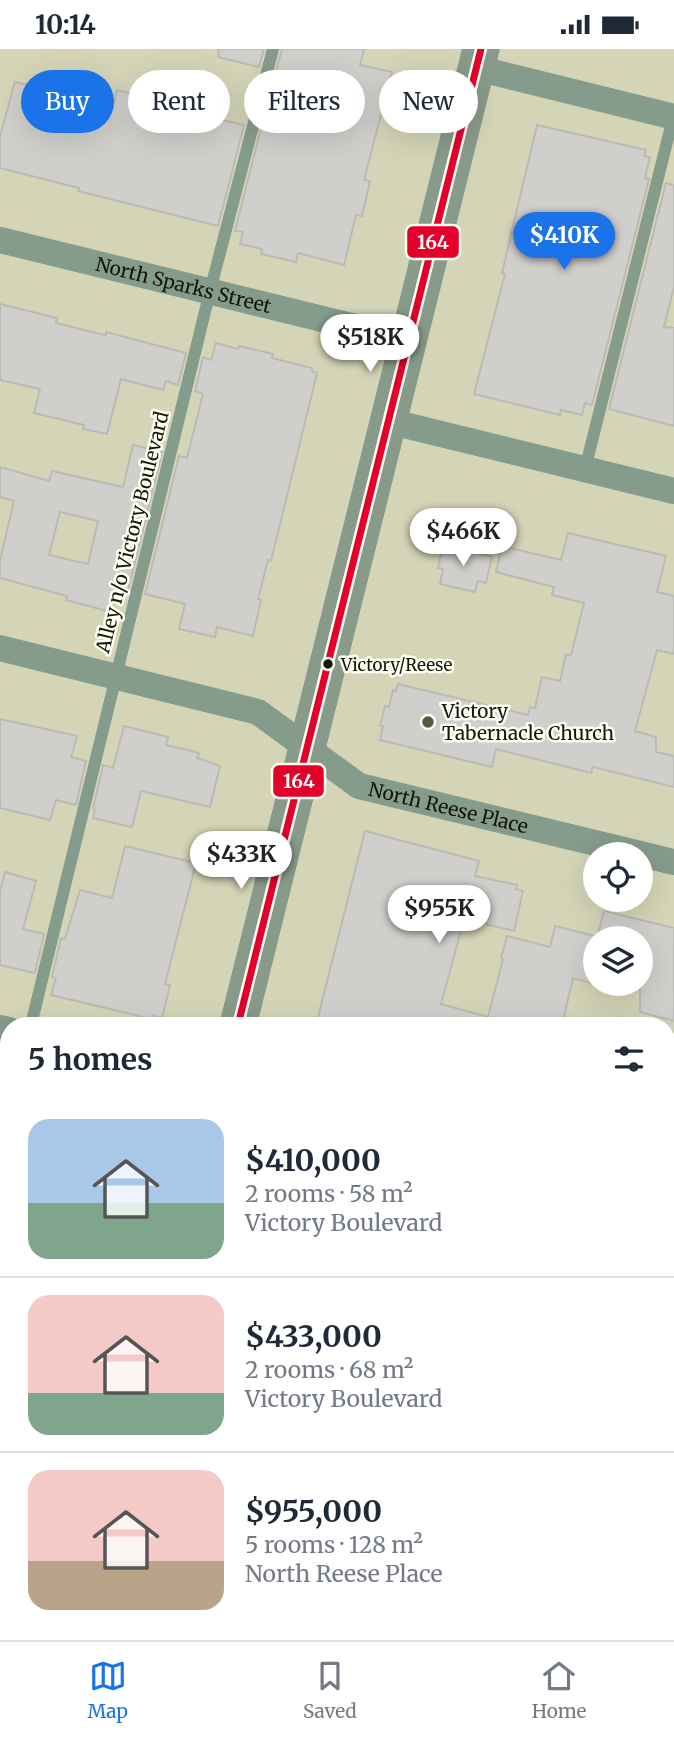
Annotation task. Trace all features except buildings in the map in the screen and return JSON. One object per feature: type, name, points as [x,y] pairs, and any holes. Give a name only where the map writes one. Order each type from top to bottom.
[{"type":"main road","points":[[239,1017],[479,58]]},
{"type":"street","points":[[479,58],[674,116]]},
{"type":"street","name":"North Sparks Street","points":[[0,240],[408,340]]},
{"type":"street","points":[[388,421],[674,491]]},
{"type":"street","name":"North Reese Place","points":[[0,648],[258,712],[359,786],[674,862]]},
{"type":"lane","name":"Alley n/o Victory Boulevard","points":[[33,1017],[210,291],[273,49]]},
{"type":"lane","points":[[585,469],[674,116]]},
{"type":"transit line","name":"164","points":[[240,1017],[481,49]]},
{"type":"place","name":"Victory/Reese","points":[[328,664]]},
{"type":"place","name":"Victory Tabernacle Church","points":[[428,722]]}]
